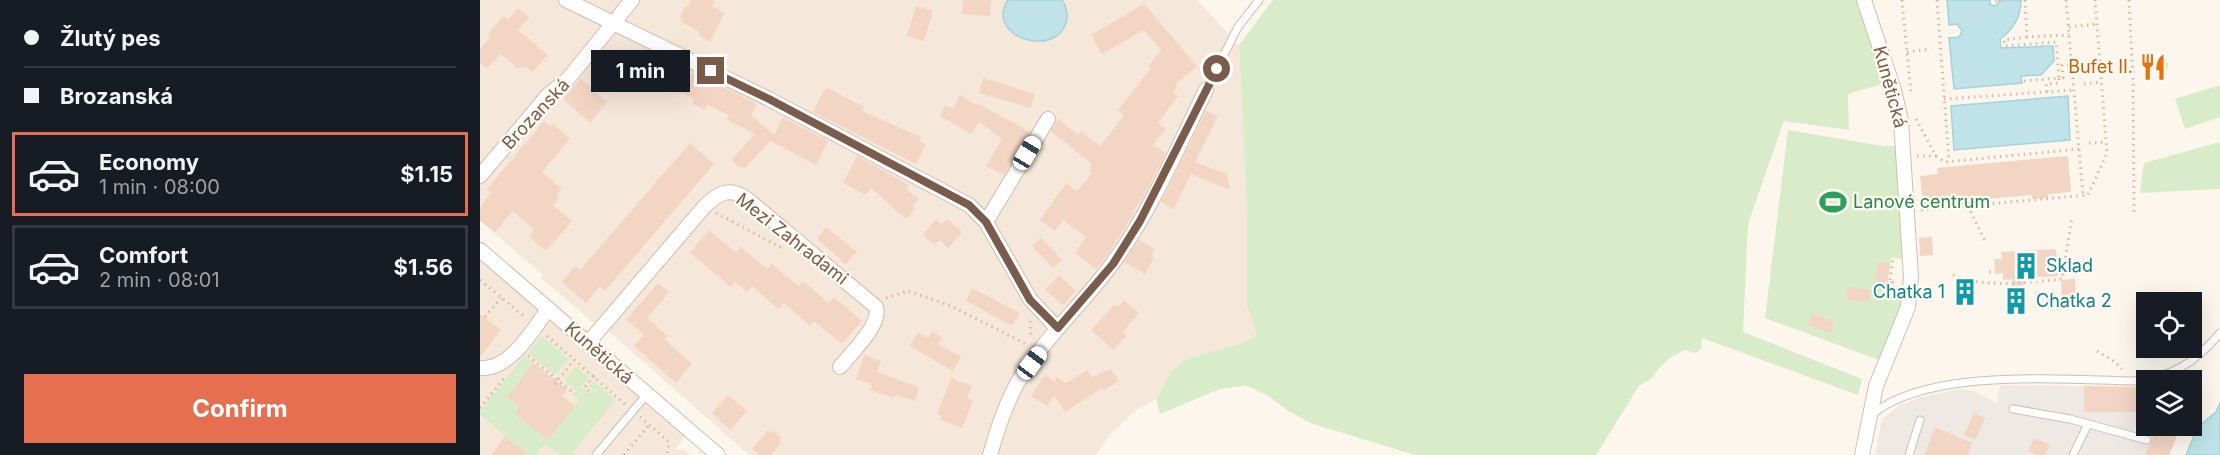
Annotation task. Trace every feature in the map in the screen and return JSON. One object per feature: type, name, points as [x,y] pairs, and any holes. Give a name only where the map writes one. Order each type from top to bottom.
[{"type":"street","points":[[566,0],[769,99],[974,208],[986,222],[1030,300],[1058,328]]},
{"type":"street","name":"Brozanská","points":[[480,176],[548,95],[567,80],[632,0]]},
{"type":"street","name":"Kunětická","points":[[1862,455],[1876,386],[1908,307],[1911,277],[1901,121],[1890,77],[1864,0]]},
{"type":"street","points":[[990,455],[998,427],[1019,381],[1058,328],[1113,264],[1140,221],[1206,90]]},
{"type":"street","points":[[986,222],[1048,119]]},
{"type":"street","name":"Mezi Zahradami","points":[[588,343],[704,207],[727,191],[738,193],[873,303]]},
{"type":"street","name":"Kunětická","points":[[480,250],[718,455]]},
{"type":"street","points":[[840,367],[877,320],[878,310],[873,303]]},
{"type":"street","points":[[480,368],[489,369],[504,363],[536,327],[548,309]]},
{"type":"lane","points":[[1206,90],[1238,27],[1259,0]]},
{"type":"lane","points":[[1870,416],[1890,401],[1915,392],[1997,379],[2134,381],[2151,379],[2181,369],[2208,347],[2220,333]]},
{"type":"lane","points":[[596,455],[647,394]]},
{"type":"lane","points":[[2013,409],[2088,424],[2147,441]]},
{"type":"lane","points":[[1909,455],[1920,420]]},
{"type":"lane","points":[[2073,455],[2088,424]]},
{"type":"path","points":[[1936,0],[1949,162]]},
{"type":"path","points":[[1995,1],[2006,0]]},
{"type":"path","points":[[2025,0],[2027,37]]},
{"type":"path","points":[[2066,0],[2083,196]]},
{"type":"path","points":[[1922,210],[2088,195],[2107,153],[2095,0]]},
{"type":"path","points":[[2129,0],[2133,78],[2134,214]]},
{"type":"path","points":[[2068,27],[2097,24]]},
{"type":"path","points":[[2047,92],[2046,84],[2059,83],[2056,42],[2005,46],[2004,40],[2069,35]]},
{"type":"path","points":[[1907,52],[1931,49]]},
{"type":"path","points":[[2024,81],[2063,78],[2062,65],[2072,64]]},
{"type":"path","points":[[2084,84],[2101,82]]},
{"type":"path","points":[[1944,99],[2074,90]]},
{"type":"path","points":[[1912,112],[1936,156]]},
{"type":"path","points":[[2089,143],[2107,142]]},
{"type":"path","points":[[1917,156],[1936,156],[1949,162],[2079,149]]},
{"type":"path","points":[[1968,206],[1984,241]]},
{"type":"path","points":[[704,207],[789,252]]},
{"type":"path","points":[[1953,275],[2004,284],[2062,279],[2072,217]]},
{"type":"path","points":[[1890,280],[1893,260]]},
{"type":"path","points":[[1989,272],[1995,272]]},
{"type":"path","points":[[480,280],[575,359],[669,442],[667,455]]},
{"type":"path","points":[[873,303],[908,291],[951,306],[1030,346]]},
{"type":"path","points":[[485,317],[501,298]]},
{"type":"path","points":[[2097,351],[2115,362],[2134,381]]},
{"type":"path","points":[[524,353],[575,394]]},
{"type":"path","points":[[555,384],[575,359]]},
{"type":"path","points":[[590,391],[585,387],[594,376]]},
{"type":"path","points":[[624,455],[649,425]]},
{"type":"shaded area","points":[[480,0],[1197,0],[1239,45],[1247,213],[1247,305],[1257,336],[1171,372],[1156,399],[1136,410],[1111,434],[1096,455],[749,455],[598,322],[593,322],[541,278],[543,275],[480,221]]},
{"type":"shaded area","points":[[480,258],[686,436],[675,449],[684,450],[691,455],[480,455]]},
{"type":"shaded area","points":[[2000,385],[2136,387],[2136,436],[2177,436],[2169,455],[1875,455],[1882,419],[1899,406],[1918,398],[1959,389],[1973,391],[1997,403]]},
{"type":"green space","points":[[1273,0],[1856,0],[1886,83],[1848,94],[1849,130],[1784,121],[1748,224],[1743,332],[1862,379],[1858,395],[1702,338],[1701,349],[1695,353],[1685,350],[1671,357],[1652,378],[1639,386],[1596,455],[1415,455],[1310,423],[1268,396],[1243,386],[1220,389],[1160,414],[1156,399],[1171,372],[1187,359],[1233,346],[1257,336],[1247,305],[1247,213],[1239,45]]},
{"type":"green space","points":[[2220,85],[2220,117],[2185,129],[2175,99]]},
{"type":"green space","name":"Lanové centrum","points":[[1788,130],[1883,146],[1899,146],[1906,259],[1891,258],[1887,288],[1900,290],[1906,297],[1879,360],[1765,318]]},
{"type":"green space","points":[[2220,142],[2220,189],[2140,193],[2144,163]]},
{"type":"green space","points":[[542,336],[569,359],[555,375],[528,353]]},
{"type":"green space","points":[[524,356],[533,363],[507,397],[520,407],[515,414],[548,440],[579,400],[574,395],[577,391],[564,380],[575,366],[589,377],[581,387],[590,394],[593,390],[589,387],[594,381],[616,400],[573,452],[576,455],[560,455],[545,444],[536,455],[529,455],[480,415],[480,411]]},
{"type":"water","points":[[1008,0],[1062,0],[1067,11],[1066,23],[1059,34],[1048,40],[1036,41],[1024,38],[1013,33],[1005,24],[1003,13]]},
{"type":"water","points":[[1947,0],[1990,0],[1990,4],[1994,6],[1999,0],[2021,0],[2016,22],[2000,39],[2001,48],[2053,46],[2054,61],[2041,75],[2021,76],[2022,83],[1954,89],[1949,38],[1959,37],[1962,31],[1957,24],[1949,25]]},
{"type":"water","points":[[2068,96],[2070,140],[1954,150],[1951,106]]},
{"type":"water","points":[[2220,403],[2220,455],[2186,455],[2194,436],[2202,436],[2202,424],[2216,412]]},
{"type":"building","points":[[691,0],[715,0],[712,6],[725,13],[710,42],[698,35],[700,32],[681,21],[680,17]]},
{"type":"building","points":[[963,0],[991,0],[990,16],[962,14]]},
{"type":"building","points":[[1144,4],[1197,66],[1175,85],[1177,87],[1173,92],[1178,96],[1158,123],[1166,129],[1153,145],[1166,153],[1132,213],[1133,215],[1096,269],[1075,253],[1086,237],[1063,220],[1055,231],[1040,220],[1066,183],[1077,191],[1092,173],[1090,167],[1092,164],[1051,131],[1058,119],[1078,135],[1081,131],[1100,146],[1124,116],[1118,110],[1151,68],[1149,66],[1161,50],[1144,30],[1102,54],[1091,35]]},
{"type":"building","points":[[916,6],[933,11],[924,41],[907,36]]},
{"type":"building","points":[[518,8],[529,17],[518,30],[548,55],[532,72],[525,66],[518,69],[501,54],[487,68],[480,63],[480,49],[491,37],[488,34],[503,16],[508,20]]},
{"type":"building","points":[[644,48],[669,61],[661,78],[636,65]]},
{"type":"building","points":[[2157,58],[2163,58],[2168,66],[2166,72],[2157,74],[2152,69],[2152,63]]},
{"type":"building","points":[[693,72],[757,104],[751,115],[774,135],[783,117],[828,141],[816,165],[770,141],[744,169],[739,167],[731,160],[755,134],[727,120],[729,115],[707,105],[705,110],[692,104],[694,99],[682,93]]},
{"type":"building","points":[[983,78],[1035,94],[1031,108],[979,93]]},
{"type":"building","points":[[581,79],[607,102],[590,123],[563,99]]},
{"type":"building","points":[[827,88],[864,107],[862,111],[921,137],[919,141],[926,144],[916,164],[813,112],[823,91]]},
{"type":"building","points":[[960,95],[1030,132],[1004,175],[986,166],[1002,139],[979,122],[971,134],[940,116],[945,105],[953,109]]},
{"type":"building","points":[[1206,111],[1218,116],[1195,162],[1227,174],[1230,190],[1191,174],[1174,209],[1161,202]]},
{"type":"building","points":[[544,121],[550,126],[552,123],[570,139],[542,172],[562,189],[553,205],[572,221],[546,251],[529,236],[534,230],[513,211],[495,232],[480,220],[480,207],[491,193],[487,189]]},
{"type":"building","points":[[690,143],[714,164],[605,291],[600,286],[586,303],[562,282],[575,266],[580,270]]},
{"type":"building","points":[[857,156],[909,185],[906,189],[919,199],[912,207],[915,209],[906,219],[871,188],[866,195],[843,183]]},
{"type":"building","points":[[2068,156],[2071,192],[2048,194],[2048,198],[2032,199],[2032,195],[1965,201],[1965,205],[1950,206],[1950,202],[1923,204],[1920,176],[1938,174],[1937,168]]},
{"type":"building","points":[[936,219],[942,224],[947,219],[962,232],[948,248],[939,240],[935,245],[923,235]]},
{"type":"building","points":[[826,227],[857,252],[846,264],[817,239]]},
{"type":"building","points":[[709,230],[736,253],[741,247],[767,269],[772,264],[798,286],[803,281],[829,303],[834,297],[862,321],[842,344],[814,321],[810,326],[784,303],[778,309],[752,286],[747,292],[735,281],[731,287],[690,253]]},
{"type":"building","points":[[1932,237],[1933,255],[1920,256],[1919,238]]},
{"type":"building","points":[[1041,238],[1062,260],[1053,268],[1032,246]]},
{"type":"building","points":[[1139,240],[1155,249],[1151,256],[1154,258],[1145,274],[1124,262]]},
{"type":"building","name":"Sklad","points":[[2056,249],[2058,276],[2025,278],[2020,309],[2009,307],[2013,279],[2003,280],[2003,273],[1995,274],[1994,259],[2002,259],[2001,252]]},
{"type":"building","points":[[1878,262],[1890,263],[1887,286],[1875,285]]},
{"type":"building","points":[[1059,275],[1076,291],[1063,305],[1045,290]]},
{"type":"building","points":[[2075,279],[2076,300],[2062,300],[2061,280]]},
{"type":"building","points":[[658,283],[669,292],[647,318],[667,336],[664,339],[692,364],[676,383],[634,346],[644,334],[626,320]]},
{"type":"building","points":[[1847,287],[1870,290],[1869,302],[1846,299]]},
{"type":"building","points":[[972,288],[1020,313],[1012,326],[966,301]]},
{"type":"building","points":[[1124,300],[1139,313],[1123,332],[1127,335],[1113,350],[1091,330],[1113,306],[1119,306]]},
{"type":"building","points":[[480,314],[501,330],[480,357]]},
{"type":"building","points":[[1812,314],[1834,322],[1830,333],[1808,325]]},
{"type":"building","points":[[932,331],[942,337],[938,344],[961,357],[953,371],[910,346],[918,332],[928,338]]},
{"type":"building","points":[[864,355],[881,361],[877,372],[919,387],[915,401],[895,395],[894,398],[870,390],[872,384],[856,379]]},
{"type":"building","points":[[533,363],[567,389],[562,396],[575,406],[548,440],[515,414],[520,407],[507,397]]},
{"type":"building","points":[[1111,369],[1119,381],[1104,390],[1102,388],[1065,412],[1054,395],[1047,406],[1031,396],[1045,375],[1054,382],[1057,377],[1066,383],[1087,370],[1092,377]]},
{"type":"building","points":[[951,378],[972,386],[967,398],[973,401],[962,428],[940,420],[941,416],[937,414]]},
{"type":"building","points":[[2084,386],[2136,387],[2136,412],[2084,412]]},
{"type":"building","points":[[728,395],[747,411],[730,430],[712,413]]},
{"type":"building","points":[[1974,413],[1985,418],[1976,440],[1964,435]]},
{"type":"building","points":[[1935,427],[1972,443],[1968,455],[1924,455]]},
{"type":"building","points":[[773,430],[781,438],[779,441],[781,443],[771,455],[759,455],[752,449],[767,431],[770,433]]},
{"type":"building","points":[[505,436],[529,455],[491,455]]},
{"type":"building","points":[[2154,436],[2177,436],[2169,455],[2145,455]]},
{"type":"building","points":[[2034,438],[2050,445],[2045,455],[2037,455],[2028,451]]},
{"type":"place","name":"Bufet II.","points":[[2153,67]]},
{"type":"place","name":"Lanové centrum","points":[[1833,202]]},
{"type":"place","name":"Sklad","points":[[2026,266]]},
{"type":"place","name":"Chatka 1","points":[[1965,292]]},
{"type":"place","name":"Chatka 2","points":[[2016,301]]},
{"type":"route","points":[[711,71],[769,99],[969,205],[986,222],[1030,300],[1058,328],[1113,264],[1140,221],[1217,69]]}]
